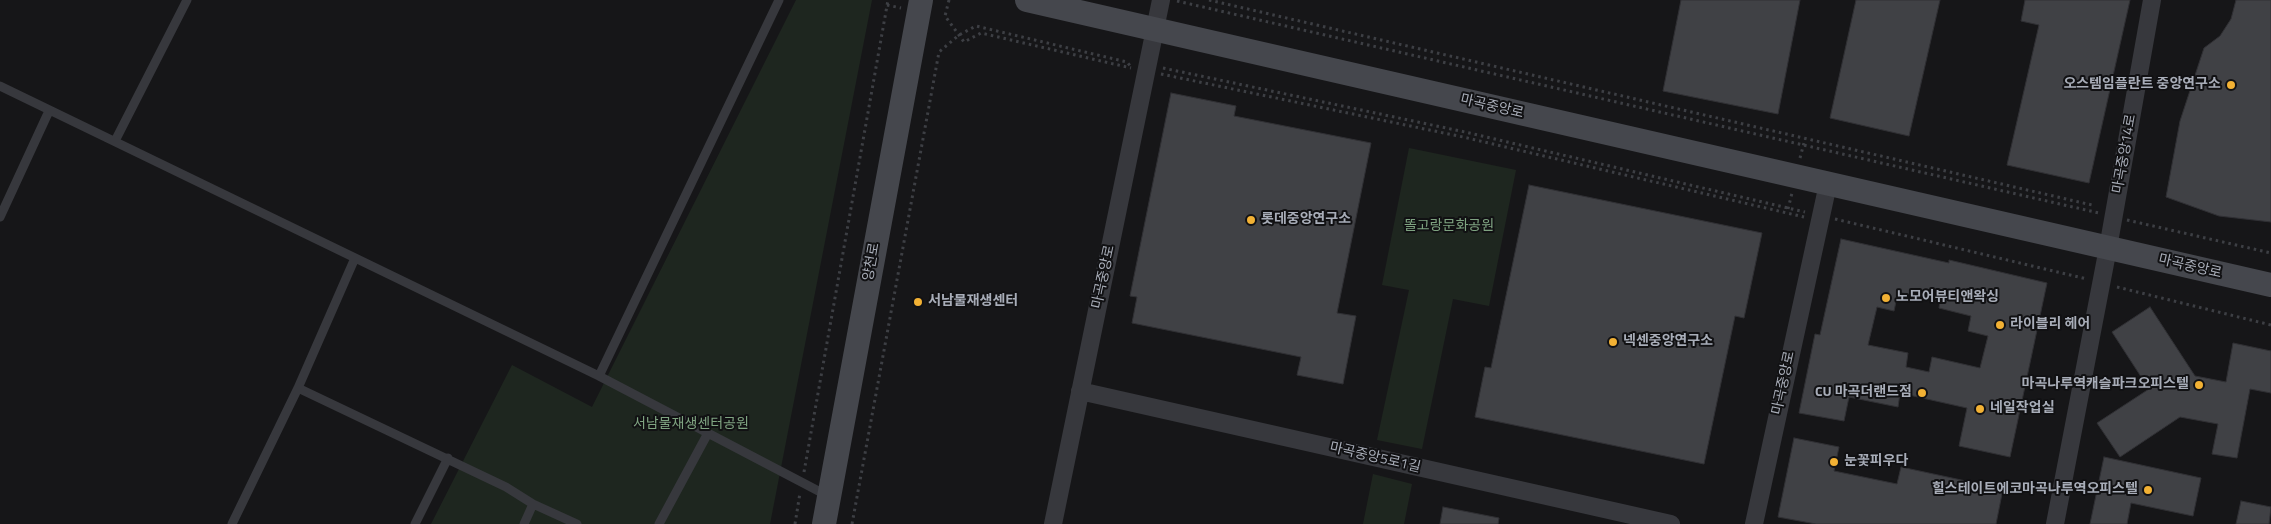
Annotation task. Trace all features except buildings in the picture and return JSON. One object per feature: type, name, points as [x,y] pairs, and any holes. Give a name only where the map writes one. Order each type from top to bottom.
[{"type":"main road","name":"양천로","points":[[824,524],[920,0]]},
{"type":"main road","name":"마곡중앙로","points":[[1027,0],[2271,286]]},
{"type":"street","points":[[1156,30],[1161,0]]},
{"type":"street","name":"마곡중앙14로","points":[[2108,248],[2152,0]]},
{"type":"street","name":"마곡중앙로","points":[[1053,524],[1156,30]]},
{"type":"street","name":"마곡중앙로","points":[[1754,524],[1828,184]]},
{"type":"street","points":[[2056,524],[2108,248]]},
{"type":"street","name":"마곡중앙5로1길","points":[[1080,391],[1671,524]]},
{"type":"lane","points":[[116,141],[187,0]]},
{"type":"lane","points":[[599,376],[779,0]]},
{"type":"lane","points":[[0,86],[599,376],[829,497]]},
{"type":"lane","points":[[0,217],[49,111]]},
{"type":"lane","points":[[232,524],[298,388],[355,258]]},
{"type":"lane","points":[[298,388],[448,458],[506,487],[533,504],[577,524]]},
{"type":"lane","points":[[658,524],[708,433]]},
{"type":"lane","points":[[415,524],[448,458]]},
{"type":"lane","points":[[524,524],[533,504]]},
{"type":"path","points":[[795,524],[888,0]]},
{"type":"path","points":[[852,524],[939,52],[959,35],[976,26],[1127,62],[1131,68],[982,33],[964,42],[959,35],[945,16],[949,0]]},
{"type":"path","points":[[1172,0],[2114,216],[2271,254]]},
{"type":"path","points":[[1209,0],[2092,205]]},
{"type":"path","points":[[1164,68],[1465,132],[1805,212],[1808,218],[1463,137],[1156,73],[1164,68]]},
{"type":"path","points":[[1831,224],[1836,219],[2271,325]]},
{"type":"green space","name":"서남물재생센터공원","points":[[796,0],[872,0],[770,524],[431,524],[512,365],[592,407]]},
{"type":"green space","name":"똘고랑문화공원","points":[[1409,148],[1516,170],[1489,306],[1453,299],[1422,449],[1377,440],[1409,290],[1382,285]]},
{"type":"green space","points":[[1373,474],[1412,484],[1404,524],[1363,524]]},
{"type":"place","name":"오스템임플란트 중앙연구소","points":[[2231,85]]},
{"type":"place","name":"롯데중앙연구소","points":[[1251,220]]},
{"type":"place","name":"노모어뷰티앤왁싱","points":[[1886,298]]},
{"type":"place","name":"서남물재생센터","points":[[918,302]]},
{"type":"place","name":"라이블리 헤어","points":[[2000,325]]},
{"type":"place","name":"넥센중앙연구소","points":[[1613,342]]},
{"type":"place","name":"마곡나루역캐슬파크오피스텔","points":[[2199,385]]},
{"type":"place","name":"CU 마곡더랜드점","points":[[1922,393]]},
{"type":"place","name":"네일작업실","points":[[1980,409]]},
{"type":"place","name":"눈꽃피우다","points":[[1834,462]]},
{"type":"place","name":"힐스테이트에코마곡나루역오피스텔","points":[[2148,490]]}]
